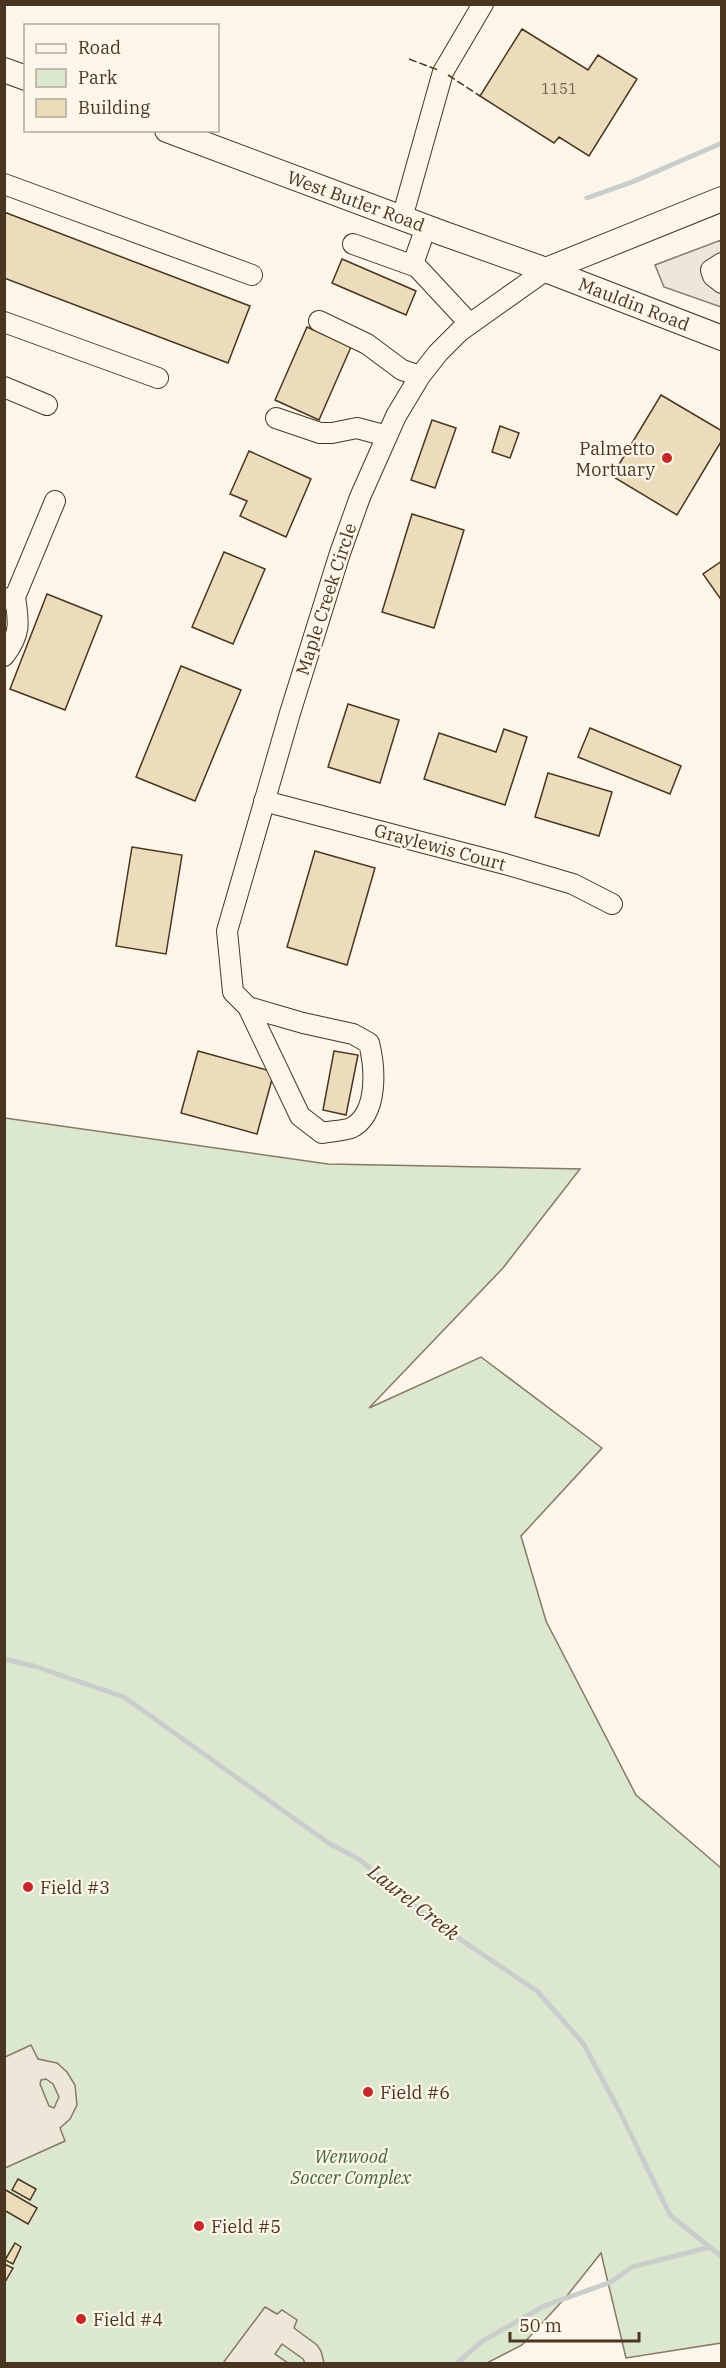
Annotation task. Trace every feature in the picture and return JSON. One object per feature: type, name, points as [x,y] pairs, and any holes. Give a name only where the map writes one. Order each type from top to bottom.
[{"type":"main road","points":[[4,70],[24,77]]},
{"type":"main road","name":"West Butler Road","points":[[172,132],[546,270]]},
{"type":"main road","points":[[546,270],[722,199]]},
{"type":"main road","name":"Mauldin Road","points":[[546,270],[722,338]]},
{"type":"street","points":[[402,218],[442,72],[483,4]]},
{"type":"street","points":[[4,184],[252,275]]},
{"type":"street","points":[[413,264],[426,227]]},
{"type":"street","points":[[354,244],[413,264],[426,274],[470,324]]},
{"type":"street","points":[[722,263],[711,270],[713,276],[722,282]]},
{"type":"street","name":"Maple Creek Circle","points":[[248,1007],[233,992],[227,931],[340,553],[360,497],[396,416],[420,376],[438,353],[470,324],[546,270]]},
{"type":"street","points":[[319,321],[367,344],[402,370],[420,376]]},
{"type":"street","points":[[4,322],[158,378]]},
{"type":"street","points":[[4,387],[47,405]]},
{"type":"street","points":[[276,418],[326,434],[352,427],[387,436]]},
{"type":"street","points":[[4,656],[19,629],[10,598],[55,501]]},
{"type":"street","name":"Graylewis Court","points":[[264,801],[551,877],[573,884],[612,904]]},
{"type":"street","points":[[248,1007],[303,1023],[354,1034],[369,1043],[374,1060],[373,1095],[366,1113],[352,1128],[322,1133],[300,1116],[248,1007]]},
{"type":"green space","name":"Wenwood Soccer Complex","points":[[5,1118],[328,1164],[580,1169],[503,1268],[369,1408],[481,1357],[602,1448],[521,1536],[546,1621],[636,1795],[721,1868],[721,2343],[626,2358],[601,2253],[566,2297],[522,2345],[487,2363],[5,2364]]},
{"type":"shaded area","points":[[721,240],[721,307],[664,287],[655,265]]},
{"type":"shaded area","points":[[31,2045],[38,2059],[57,2063],[67,2072],[75,2085],[77,2105],[70,2119],[60,2128],[65,2141],[5,2168],[5,2057]],"holes":[[[46,2079],[53,2084],[59,2097],[54,2108],[49,2106],[40,2084],[41,2080]]]},
{"type":"shaded area","points":[[265,2307],[277,2314],[282,2310],[297,2320],[294,2328],[317,2345],[324,2363],[305,2363],[303,2359],[282,2344],[275,2354],[288,2363],[223,2363]]},
{"type":"building","points":[[522,29],[588,70],[598,55],[637,79],[589,156],[559,137],[554,143],[480,96]]},
{"type":"building","points":[[4,212],[250,306],[228,363],[4,278]]},
{"type":"building","points":[[342,259],[416,291],[406,315],[332,283]]},
{"type":"building","points":[[307,327],[351,347],[319,420],[275,400]]},
{"type":"building","name":"Palmetto Mortuary","points":[[661,395],[722,431],[722,440],[677,515],[612,476]]},
{"type":"building","points":[[432,420],[456,428],[435,488],[411,480]]},
{"type":"building","points":[[500,426],[519,433],[510,458],[492,452]]},
{"type":"building","points":[[249,451],[311,479],[286,537],[240,516],[247,501],[230,494]]},
{"type":"building","points":[[412,514],[464,530],[434,628],[382,612]]},
{"type":"building","points":[[224,552],[265,569],[233,644],[192,627]]},
{"type":"building","points":[[722,561],[722,601],[703,574]]},
{"type":"building","points":[[47,594],[102,616],[65,710],[10,689]]},
{"type":"building","points":[[181,666],[241,690],[195,801],[136,777]]},
{"type":"building","points":[[348,704],[399,720],[380,783],[328,767]]},
{"type":"building","points":[[590,728],[681,766],[670,794],[578,757]]},
{"type":"building","points":[[504,729],[527,737],[505,805],[424,779],[439,733],[496,752]]},
{"type":"building","points":[[548,773],[612,792],[599,836],[535,817]]},
{"type":"building","points":[[132,847],[182,855],[166,954],[116,946]]},
{"type":"building","points":[[315,851],[375,868],[347,965],[287,947]]},
{"type":"building","points":[[198,1051],[274,1072],[257,1134],[181,1113]]},
{"type":"building","points":[[334,1051],[358,1055],[346,1115],[323,1110]]},
{"type":"building","points":[[18,2179],[36,2189],[30,2200],[12,2190]]},
{"type":"building","points":[[4,2189],[37,2208],[28,2224],[4,2210]]},
{"type":"building","points":[[15,2243],[21,2247],[13,2264],[5,2260]]},
{"type":"building","points":[[4,2264],[13,2268],[5,2282],[4,2281]]},
{"type":"waterway","points":[[587,198],[632,182],[722,143]]},
{"type":"waterway","name":"Laurel Creek","points":[[4,1659],[34,1666],[124,1697],[327,1842],[360,1860],[433,1921],[537,1991],[583,2043],[620,2112],[670,2215],[722,2257]]},
{"type":"waterway","points":[[456,2364],[481,2342],[544,2306],[611,2282],[632,2267],[710,2247]]},
{"type":"fence","points":[[409,59],[438,70]]},
{"type":"fence","points":[[448,75],[480,96]]},
{"type":"place","name":"Palmetto Mortuary","points":[[667,458]]},
{"type":"place","name":"Field #3","points":[[28,1887]]},
{"type":"place","name":"Field #6","points":[[368,2092]]},
{"type":"place","name":"Field #5","points":[[199,2226]]},
{"type":"place","name":"Field #4","points":[[81,2319]]}]
